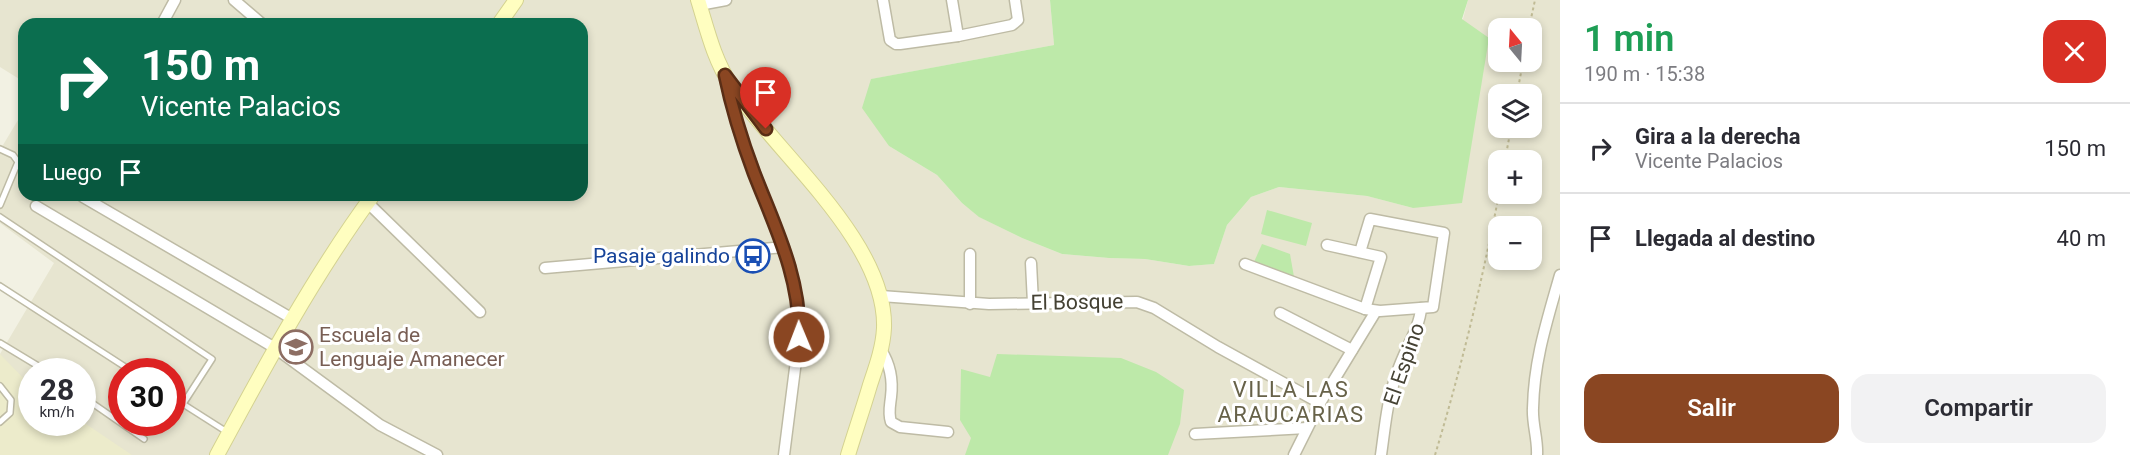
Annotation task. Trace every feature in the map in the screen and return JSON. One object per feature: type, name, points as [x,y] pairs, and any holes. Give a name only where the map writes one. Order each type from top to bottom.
[{"type":"main road","points":[[503,18],[516,0]]},
{"type":"main road","points":[[698,2],[715,55],[738,96],[856,242],[873,272],[880,296],[884,329],[881,350],[848,455]]},
{"type":"main road","points":[[217,455],[291,318],[369,201]]},
{"type":"street","points":[[165,18],[175,0]]},
{"type":"street","points":[[234,0],[252,18]]},
{"type":"street","points":[[698,2],[726,0]]},
{"type":"street","points":[[883,0],[890,40],[896,44],[958,36],[1012,25],[1017,22],[1018,17],[1015,0]]},
{"type":"street","points":[[952,0],[958,36]]},
{"type":"street","points":[[725,75],[739,131],[784,247],[795,284],[800,321],[784,455]]},
{"type":"street","points":[[91,201],[291,318]]},
{"type":"street","points":[[372,201],[480,312]]},
{"type":"street","points":[[36,206],[275,348],[380,425],[437,455]]},
{"type":"street","name":"El Espino","points":[[1360,252],[1370,219],[1444,233],[1427,307],[1403,355],[1392,386],[1381,455]]},
{"type":"street","points":[[1294,455],[1320,403],[1352,350],[1370,310],[1381,256],[1326,245]]},
{"type":"street","points":[[545,268],[784,247]]},
{"type":"street","points":[[970,254],[970,304]]},
{"type":"street","points":[[1030,263],[1033,303]]},
{"type":"street","points":[[1245,264],[1370,310],[1427,307]]},
{"type":"street","points":[[1537,455],[1533,408],[1537,357],[1560,275]]},
{"type":"street","name":"El Bosque","points":[[880,296],[970,304],[1130,301],[1146,304],[1320,403]]},
{"type":"street","points":[[1280,314],[1352,350]]},
{"type":"street","points":[[881,350],[890,371],[892,394],[889,414],[891,422],[900,427],[948,432]]},
{"type":"street","points":[[1195,434],[1307,428]]},
{"type":"lane","points":[[0,149],[14,155],[18,162],[0,205]]},
{"type":"lane","points":[[0,217],[212,359],[186,399]]},
{"type":"lane","points":[[0,286],[111,358]]},
{"type":"lane","points":[[0,343],[25,358]]},
{"type":"lane","points":[[0,386],[11,400],[10,413],[0,422]]},
{"type":"lane","points":[[96,406],[144,439]]},
{"type":"lane","points":[[186,406],[229,433]]},
{"type":"path","points":[[1531,18],[1535,0]]},
{"type":"path","points":[[1435,455],[1467,337],[1497,204]]},
{"type":"shaded area","points":[[0,0],[1050,0],[1054,45],[872,79],[889,146],[937,175],[962,203],[980,217],[1022,238],[1062,254],[1145,259],[1189,266],[1214,264],[1227,225],[1251,197],[1279,187],[1367,196],[1413,208],[1468,0],[1560,0],[1560,455],[0,455],[0,354],[54,263],[0,223],[0,150],[18,120],[18,201],[588,201],[588,18],[18,18],[18,78],[0,67]]},
{"type":"shaded area","points":[[0,354],[18,373],[18,436],[96,436],[96,431],[132,455],[0,455]]},
{"type":"green space","points":[[1050,0],[1468,0],[1462,19],[1488,37],[1488,44],[1462,203],[1413,208],[1367,196],[1279,187],[1251,197],[1227,225],[1214,264],[1189,266],[1145,259],[1062,254],[979,217],[962,203],[937,175],[889,146],[862,108],[871,79],[1054,45]]},
{"type":"green space","points":[[1267,210],[1312,223],[1306,246],[1261,234]]},
{"type":"green space","points":[[1262,244],[1290,254],[1294,277],[1254,262]]},
{"type":"green space","points":[[997,354],[1121,358],[1156,372],[1184,390],[1180,424],[1168,455],[965,455],[971,438],[960,420],[961,369],[990,377]]},
{"type":"place","name":"Pasaje galindo","points":[[753,256]]},
{"type":"place","name":"Escuela de Lenguaje Amanecer","points":[[296,347]]},
{"type":"district","name":"VILLA LAS ARAUCARIAS","points":[[1291,402]]},
{"type":"route","points":[[766,129],[738,96],[725,75],[739,131],[790,266],[798,303],[799,337]]}]
